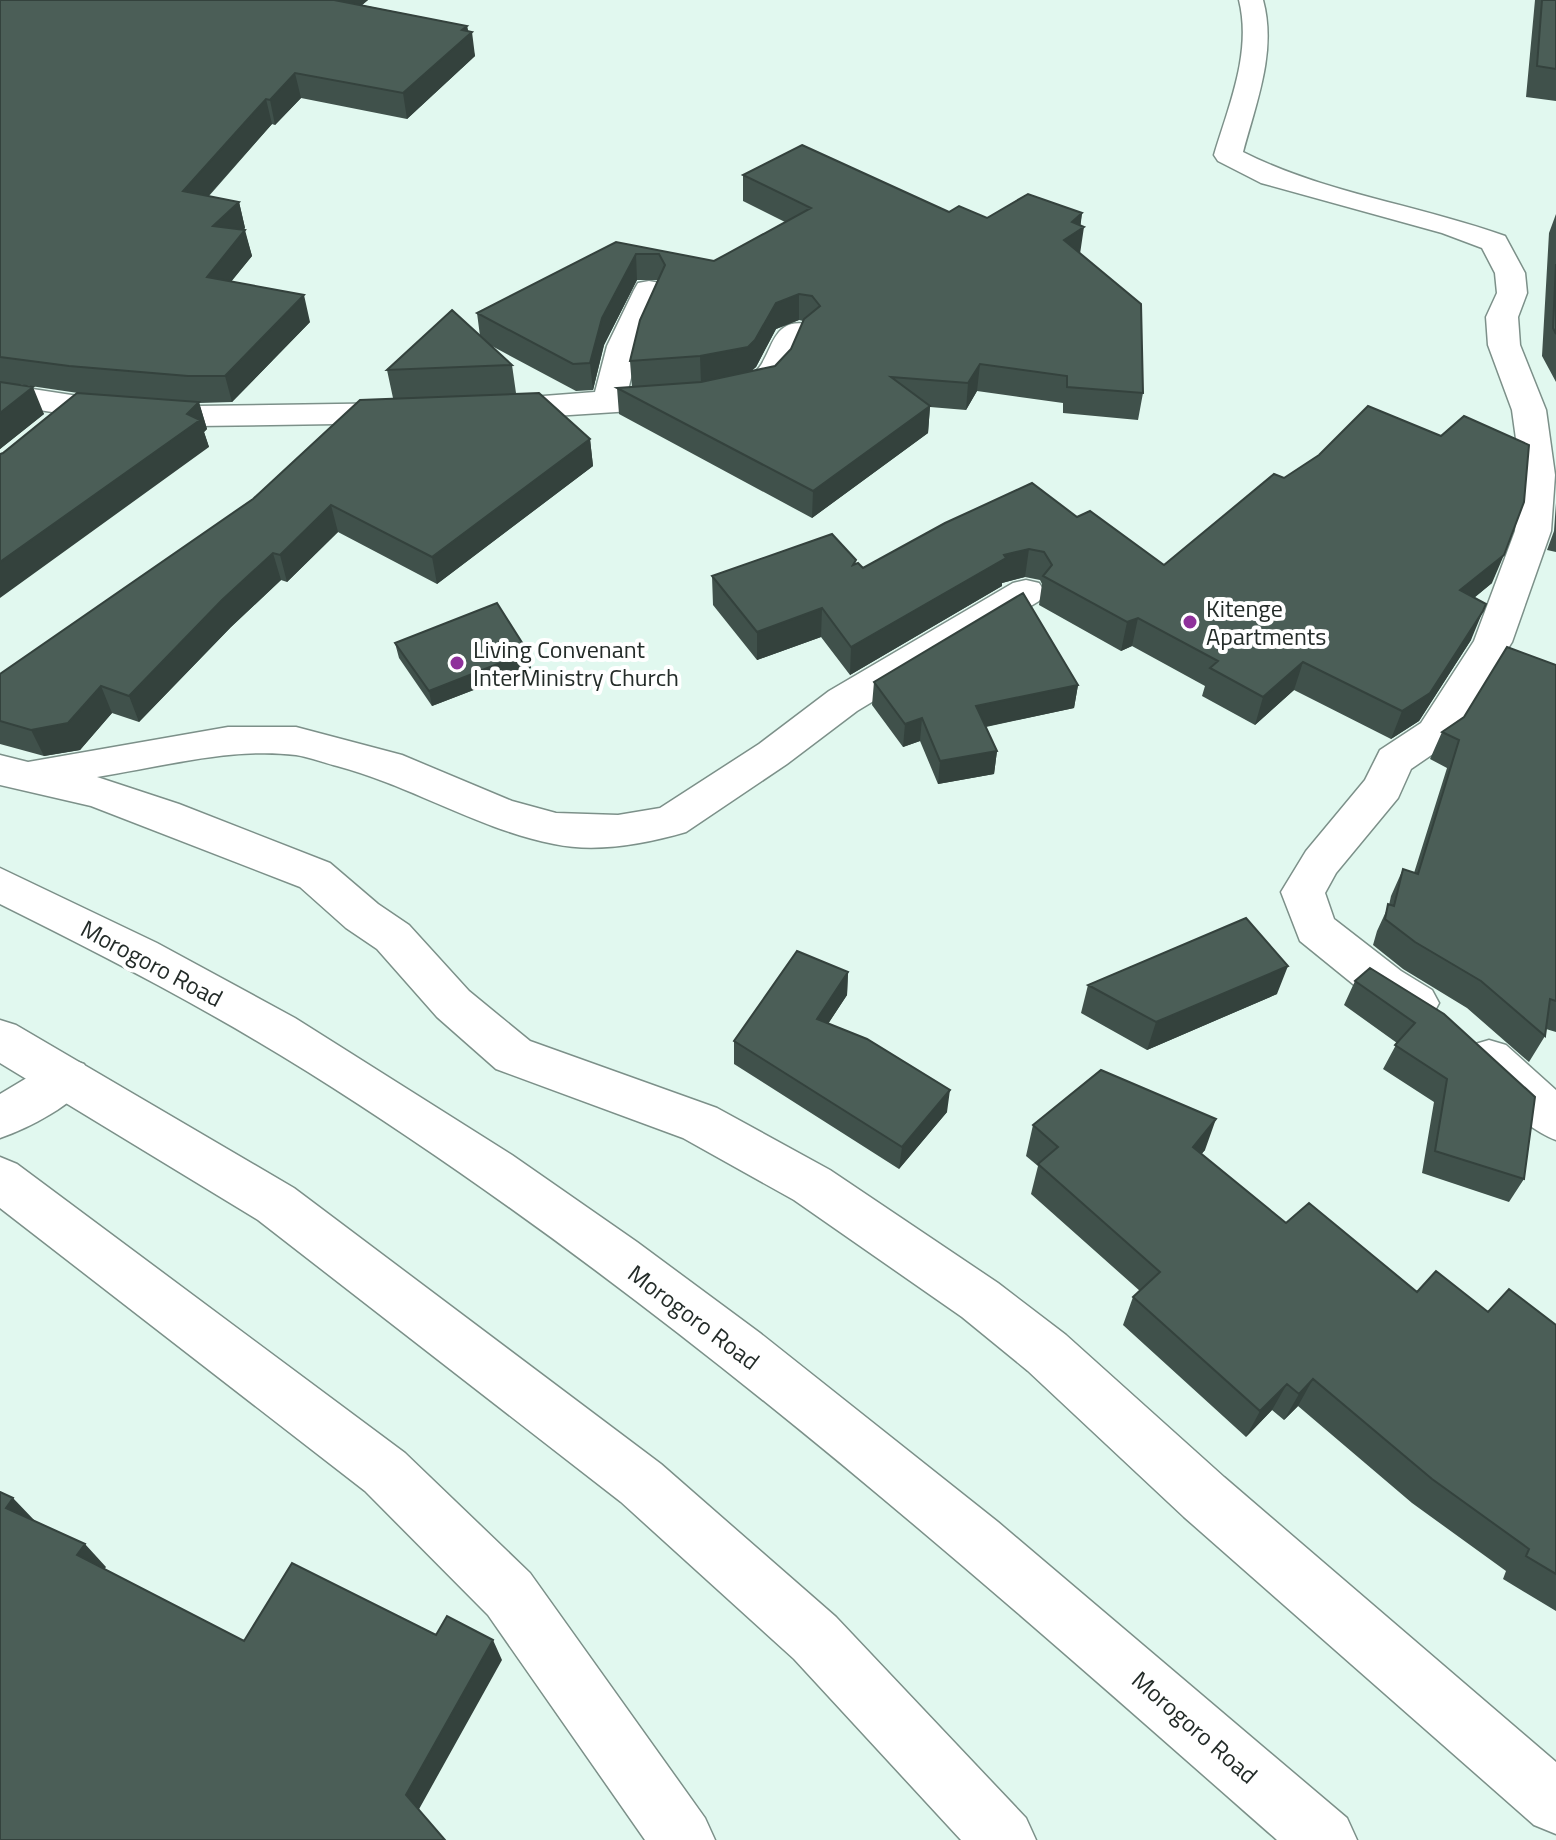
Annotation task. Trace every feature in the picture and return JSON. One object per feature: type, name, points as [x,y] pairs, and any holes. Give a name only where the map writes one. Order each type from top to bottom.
[{"type":"main road","points":[[1251,0],[1257,14],[1255,50],[1228,155],[1271,177],[1452,227],[1494,242],[1510,273],[1512,293],[1502,317],[1504,345],[1529,410],[1538,475],[1533,531],[1493,642],[1435,733],[1394,760],[1383,787],[1321,862],[1303,892],[1316,929],[1385,984],[1455,1028],[1556,1119]]},
{"type":"main road","points":[[609,401],[623,346],[649,290]]},
{"type":"main road","points":[[0,394],[78,406],[196,416],[453,412],[701,396],[762,383],[772,374],[782,346],[800,332]]},
{"type":"main road","points":[[44,434],[78,406]]},
{"type":"main road","points":[[12,772],[228,741],[296,741],[388,765],[500,813],[556,829],[618,831],[671,821],[773,754],[843,701],[1026,592]]},
{"type":"main road","points":[[12,772],[96,792],[150,810],[315,875],[362,916],[393,937],[453,1004],[513,1055],[700,1123],[812,1185],[980,1300],[1047,1353],[1215,1507],[1556,1803]]},
{"type":"main road","name":"Morogoro Road","points":[[0,885],[153,960],[367,1085],[584,1233],[824,1415],[1136,1675],[1325,1840]]},
{"type":"main road","points":[[0,1039],[276,1204],[641,1483],[815,1638],[1004,1840]]},
{"type":"main road","points":[[0,1118],[67,1078]]},
{"type":"main road","points":[[0,1179],[385,1472],[509,1594],[683,1840]]},
{"type":"building","points":[[0,0],[334,0],[467,26],[462,30],[472,32],[403,93],[295,73],[270,100],[266,99],[183,191],[239,202],[213,226],[245,230],[207,277],[304,295],[225,376],[188,376],[0,357]]},
{"type":"building","points":[[1542,0],[1556,0],[1556,69],[1537,66]]},
{"type":"building","points":[[802,145],[949,212],[959,206],[987,218],[1028,194],[1082,213],[1072,222],[1084,227],[1064,240],[1141,304],[1143,393],[1067,387],[1067,376],[980,364],[968,383],[891,377],[930,406],[813,491],[617,388],[701,382],[775,366],[791,349],[804,319],[820,306],[812,296],[799,294],[776,303],[748,347],[700,356],[630,361],[640,320],[665,265],[659,254],[636,254],[602,318],[590,363],[573,364],[477,313],[616,242],[714,261],[811,208],[743,175]]},
{"type":"building","points":[[1556,264],[1556,334],[1553,328]]},
{"type":"building","points":[[452,310],[512,365],[387,370]]},
{"type":"building","points":[[0,382],[33,387],[0,413]]},
{"type":"building","points":[[77,393],[199,402],[187,414],[200,420],[0,562],[0,454]]},
{"type":"building","points":[[539,393],[590,439],[432,557],[331,505],[280,555],[273,553],[222,600],[129,696],[101,686],[68,723],[31,730],[0,721],[0,674],[253,499],[360,400]]},
{"type":"building","points":[[1368,406],[1441,436],[1464,416],[1529,445],[1524,502],[1504,555],[1460,590],[1486,604],[1483,611],[1430,693],[1402,711],[1303,662],[1263,697],[1210,668],[1218,661],[1138,618],[1127,622],[1043,576],[1052,565],[1044,552],[1029,549],[1004,555],[1006,558],[851,647],[822,608],[757,632],[712,576],[832,534],[856,560],[853,565],[858,563],[863,568],[945,523],[1032,483],[1077,517],[1090,511],[1164,565],[1274,474],[1284,478],[1319,455]]},
{"type":"building","points":[[1023,593],[1078,685],[976,706],[997,751],[940,761],[922,718],[905,724],[874,682]]},
{"type":"building","points":[[497,603],[528,652],[429,691],[395,643]]},
{"type":"building","points":[[1507,647],[1556,665],[1556,1001],[1550,999],[1545,1036],[1481,981],[1415,942],[1385,919],[1388,904],[1394,906],[1403,869],[1418,874],[1459,740],[1442,732],[1464,717]]},
{"type":"building","points":[[1246,918],[1288,966],[1156,1022],[1088,985]]},
{"type":"building","points":[[797,951],[848,972],[817,1019],[867,1039],[950,1090],[902,1147],[734,1041]]},
{"type":"building","points":[[1370,968],[1444,1014],[1535,1097],[1524,1179],[1435,1151],[1447,1079],[1395,1045],[1415,1023],[1355,981]]},
{"type":"building","points":[[1101,1070],[1216,1119],[1193,1147],[1286,1223],[1309,1203],[1417,1292],[1436,1271],[1488,1312],[1509,1289],[1556,1325],[1556,1574],[1526,1556],[1529,1549],[1432,1479],[1313,1379],[1299,1394],[1287,1384],[1260,1411],[1133,1297],[1160,1272],[1038,1164],[1058,1147],[1033,1125]]},
{"type":"building","points":[[0,1492],[13,1498],[6,1508],[85,1544],[77,1555],[244,1641],[292,1563],[436,1635],[447,1616],[493,1640],[406,1795],[445,1840],[0,1840]]},
{"type":"place","name":"Kitenge Apartments","points":[[1190,622]]},
{"type":"place","name":"Living Convenant InterMinistry Church","points":[[457,663]]}]
